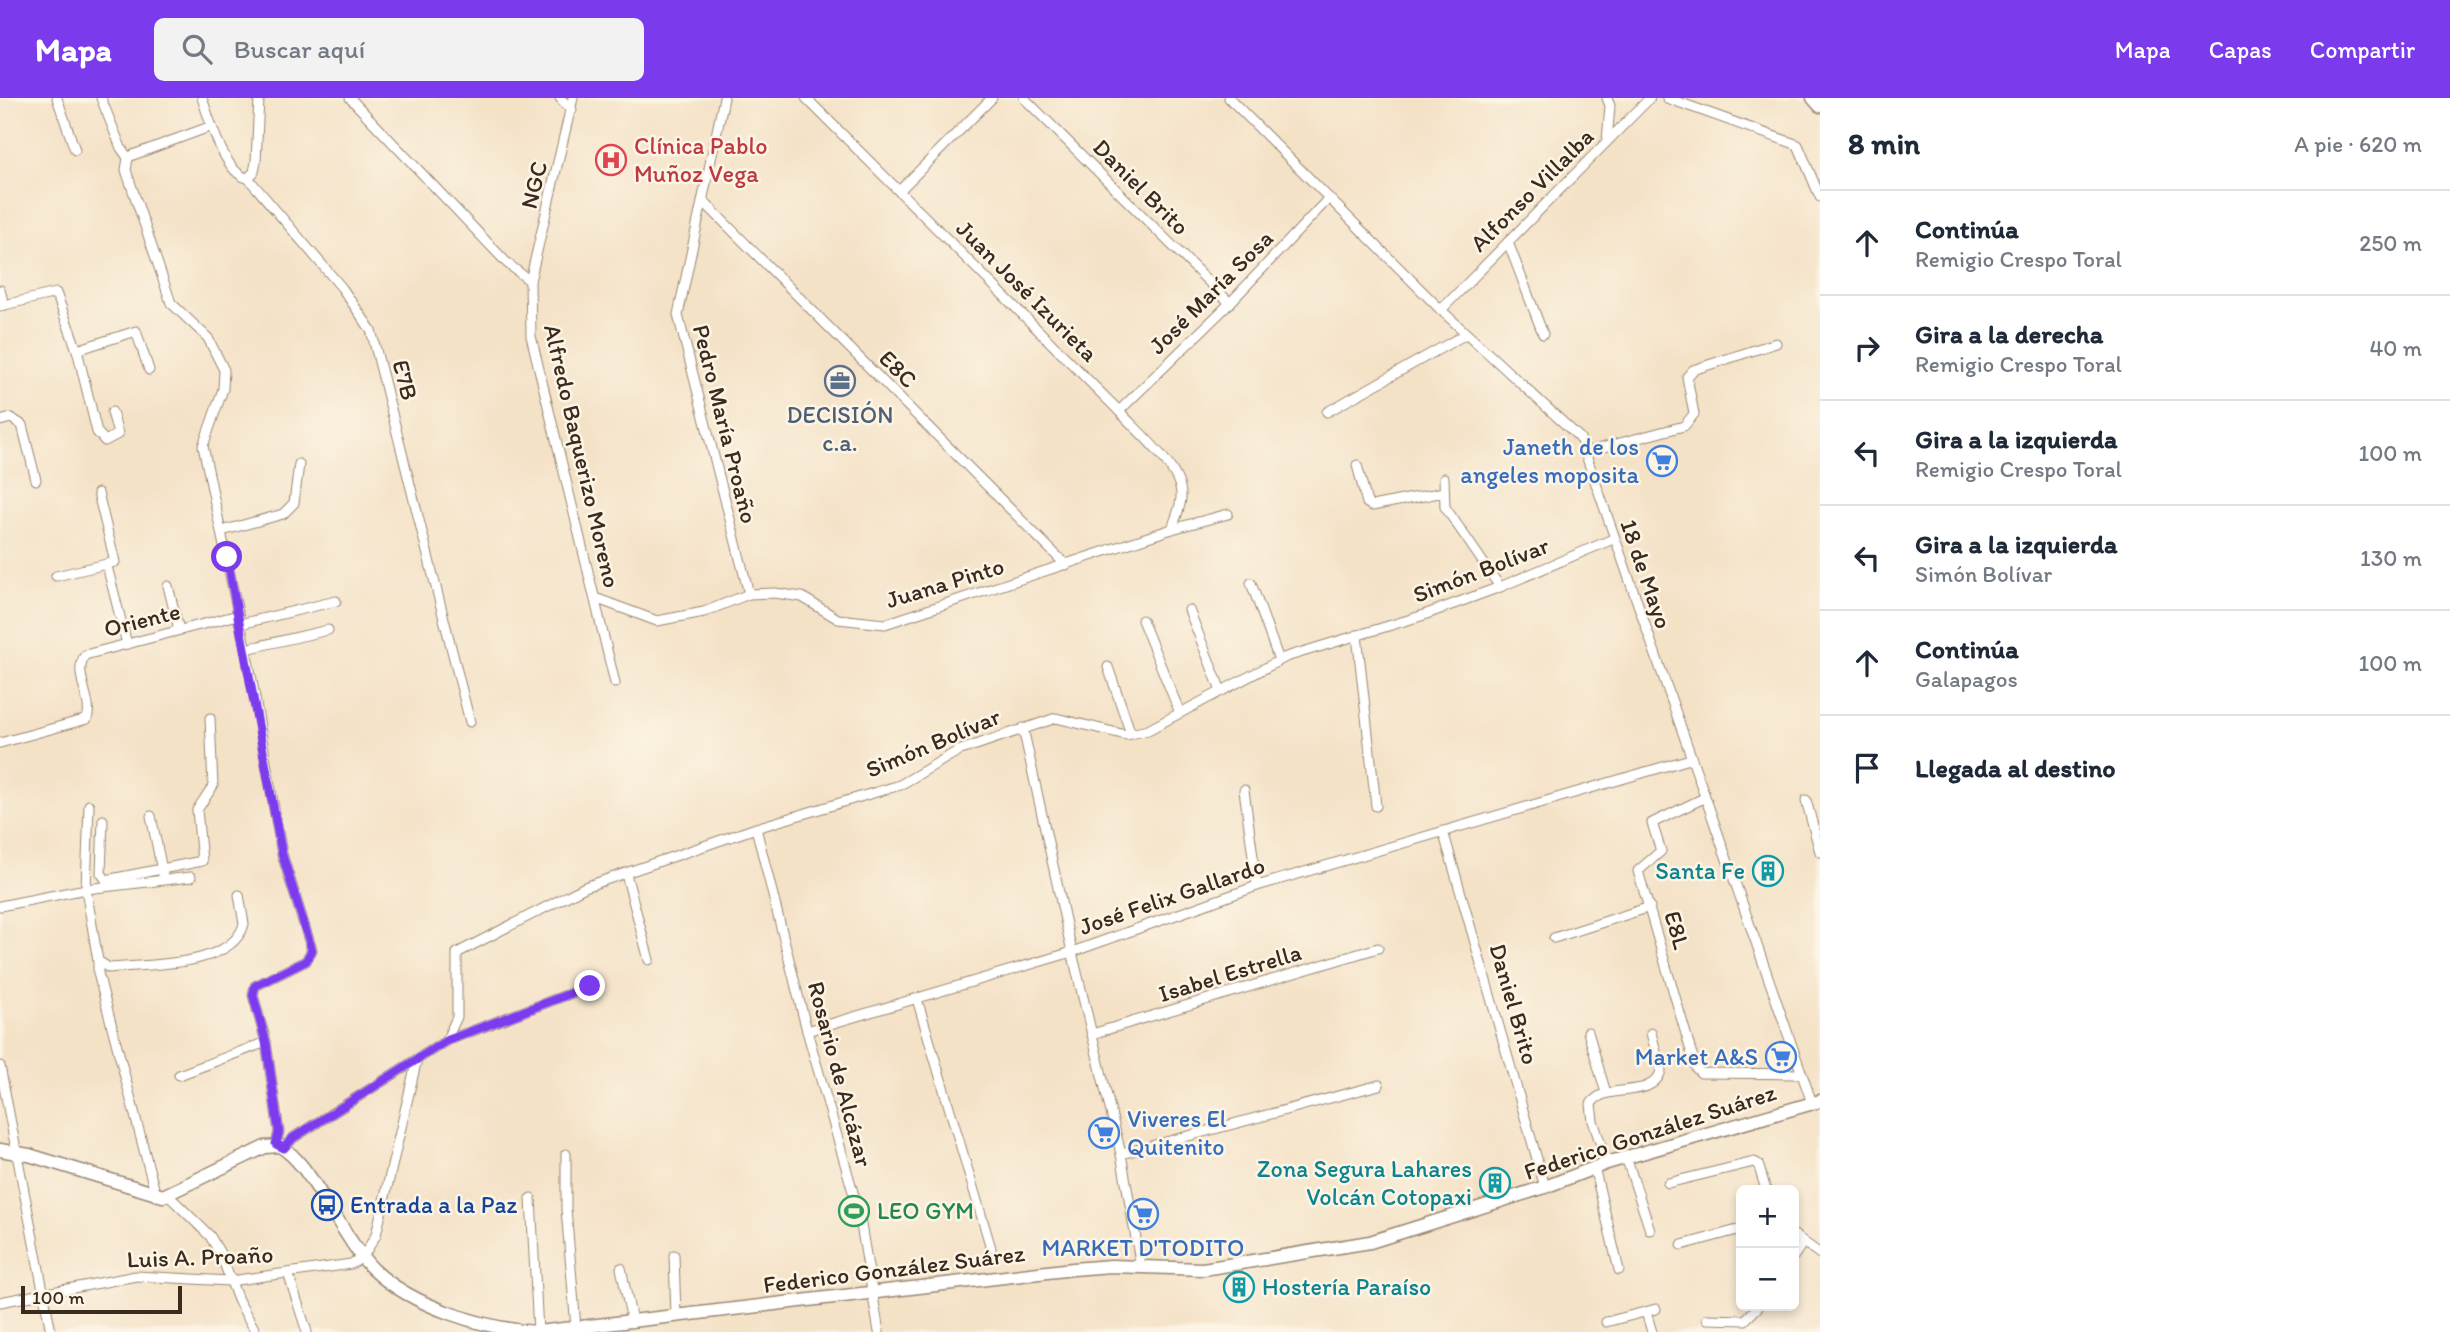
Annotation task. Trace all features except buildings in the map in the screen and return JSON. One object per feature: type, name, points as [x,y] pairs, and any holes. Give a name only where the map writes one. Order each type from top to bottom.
[{"type":"street","points":[[57,98],[75,150]]},
{"type":"street","points":[[101,98],[121,148],[128,158],[127,176],[171,303],[208,338],[224,370],[223,389],[203,446],[246,649],[282,854],[312,950],[306,961],[255,986],[253,995],[266,1042],[280,1146]]},
{"type":"street","name":"E7B","points":[[202,98],[228,161],[238,175],[248,178],[342,288],[371,330],[470,722]]},
{"type":"street","points":[[248,178],[254,172],[256,162],[259,98]]},
{"type":"street","points":[[350,98],[508,263],[530,281]]},
{"type":"street","points":[[560,98],[572,110]]},
{"type":"street","name":"NGC","points":[[530,281],[573,98]]},
{"type":"street","name":"Pedro María Proaño","points":[[724,98],[678,315],[748,594]]},
{"type":"street","name":"Juan José Izurieta","points":[[806,98],[1119,411],[1165,461],[1179,482],[1181,497],[1172,529]]},
{"type":"street","points":[[899,191],[992,98]]},
{"type":"street","name":"Daniel Brito","points":[[1024,98],[1230,303]]},
{"type":"street","name":"18 de Mayo","points":[[1229,98],[1441,310],[1572,428],[1587,452],[1690,759],[1802,1074],[1816,1102]]},
{"type":"street","points":[[1607,98],[1610,106],[1607,142]]},
{"type":"street","name":"Alfonso Villalba","points":[[1441,310],[1650,98]]},
{"type":"street","points":[[1667,98],[1798,145],[1820,197]]},
{"type":"street","points":[[1813,98],[1820,106]]},
{"type":"street","points":[[128,158],[212,126]]},
{"type":"street","name":"José María Sosa","points":[[1119,411],[1230,303],[1329,198]]},
{"type":"street","name":"E8C","points":[[703,201],[1066,565]]},
{"type":"street","points":[[1508,242],[1543,334]]},
{"type":"street","name":"Alfredo Baquerizo Moreno","points":[[530,281],[531,336],[615,683]]},
{"type":"street","points":[[0,290],[2,306],[56,293],[77,350],[97,432],[105,441],[118,434],[111,412]]},
{"type":"street","points":[[77,350],[136,331],[149,370]]},
{"type":"street","points":[[1327,412],[1466,334]]},
{"type":"street","points":[[1587,452],[1684,426],[1694,414],[1687,377],[1693,370],[1776,343]]},
{"type":"street","points":[[0,421],[11,418],[22,425],[36,480]]},
{"type":"street","points":[[222,531],[283,514],[294,503],[299,464]]},
{"type":"street","points":[[1357,465],[1367,503],[1372,506],[1444,492]]},
{"type":"street","points":[[1444,478],[1445,507],[1500,587]]},
{"type":"street","points":[[56,576],[115,562],[98,493]]},
{"type":"street","name":"Juana Pinto","points":[[595,598],[657,621],[704,612],[748,594],[802,597],[838,619],[885,624],[1172,529],[1228,514]]},
{"type":"street","name":"Simón Bolívar","points":[[446,1041],[457,1017],[457,954],[585,887],[756,828],[900,785],[958,751],[1056,718],[1131,734],[1148,730],[1279,660],[1421,616],[1500,587],[1614,538]]},
{"type":"street","points":[[107,566],[127,644]]},
{"type":"street","points":[[1251,583],[1279,660]]},
{"type":"street","points":[[168,586],[178,630]]},
{"type":"street","name":"Oriente","points":[[0,744],[85,721],[89,714],[82,660],[92,652],[178,630],[336,601]]},
{"type":"street","points":[[1189,610],[1221,691]]},
{"type":"street","points":[[1142,620],[1180,713]]},
{"type":"street","points":[[246,649],[328,630]]},
{"type":"street","points":[[1357,635],[1376,806]]},
{"type":"street","points":[[1108,667],[1131,734]]},
{"type":"street","points":[[0,906],[162,875],[202,861],[198,810],[213,786],[210,718]]},
{"type":"street","points":[[1023,728],[1072,952],[1121,1154],[1142,1267]]},
{"type":"street","name":"José Felix Gallardo","points":[[807,1031],[1072,952],[1257,886],[1690,759]]},
{"type":"street","points":[[1244,790],[1257,886]]},
{"type":"street","name":"E8L","points":[[1704,798],[1652,822],[1661,851],[1638,871],[1696,1068],[1701,1073],[1802,1074]]},
{"type":"street","points":[[1807,800],[1820,852]]},
{"type":"street","points":[[89,805],[86,889],[98,974],[163,1196]]},
{"type":"street","points":[[151,816],[162,875]]},
{"type":"street","points":[[103,820],[102,878],[106,880],[162,875],[191,877]]},
{"type":"street","name":"Rosario de Alcázar","points":[[756,828],[807,1031],[859,1213],[879,1332]]},
{"type":"street","name":"Daniel Brito","points":[[1444,831],[1545,1187]]},
{"type":"street","points":[[626,874],[649,960]]},
{"type":"street","points":[[98,961],[108,968],[212,957],[230,947],[244,924],[239,895]]},
{"type":"street","points":[[1554,938],[1650,907]]},
{"type":"street","name":"Isabel Estrella","points":[[1092,1034],[1378,948]]},
{"type":"street","points":[[163,1196],[247,1154],[280,1146],[446,1041],[590,986]]},
{"type":"street","points":[[917,999],[991,1248]]},
{"type":"street","points":[[1588,1032],[1606,1093]]},
{"type":"street","points":[[1619,1270],[1590,1109],[1596,1097],[1656,1082],[1661,1071],[1651,1034]]},
{"type":"street","points":[[179,1075],[266,1042]]},
{"type":"street","points":[[363,1257],[376,1235],[417,1059]]},
{"type":"street","points":[[0,1066],[51,1332]]},
{"type":"street","points":[[1121,1154],[1379,1085]]},
{"type":"street","name":"Federico González Suárez","points":[[280,1146],[300,1165],[363,1257],[385,1278],[430,1305],[473,1320],[519,1331],[538,1332],[1073,1269],[1203,1269],[1370,1242],[1545,1187],[1600,1165],[1816,1102]]},
{"type":"street","points":[[0,1150],[17,1152],[163,1196],[210,1236],[256,1332]]},
{"type":"street","points":[[566,1154],[566,1209],[576,1328]]},
{"type":"street","points":[[1626,1157],[1650,1230]]},
{"type":"street","points":[[1668,1183],[1754,1163],[1758,1164],[1764,1185]]},
{"type":"street","points":[[531,1198],[538,1332]]},
{"type":"street","points":[[1682,1245],[1736,1230]]},
{"type":"street","points":[[1799,1239],[1820,1254]]},
{"type":"street","points":[[1799,1248],[1803,1242]]},
{"type":"street","points":[[674,1255],[677,1316]]},
{"type":"street","name":"Luis A. Proaño","points":[[0,1302],[136,1276],[230,1281],[351,1264],[363,1257]]},
{"type":"street","points":[[621,1268],[632,1321]]},
{"type":"street","points":[[288,1273],[307,1332]]},
{"type":"street","points":[[1606,1322],[1651,1310],[1652,1332]]},
{"type":"street","points":[[1707,1320],[1745,1320],[1754,1311]]},
{"type":"place","name":"Clínica Pablo Muñoz Vega","points":[[611,160]]},
{"type":"place","name":"DECISIÓN c.a.","points":[[840,381]]},
{"type":"place","name":"Janeth de los angeles moposita","points":[[1662,461]]},
{"type":"place","name":"Santa Fe","points":[[1768,871]]},
{"type":"place","name":"Market A&S","points":[[1781,1057]]},
{"type":"place","name":"Viveres El Quitenito","points":[[1104,1133]]},
{"type":"place","name":"Zona Segura Lahares Volcán Cotopaxi","points":[[1495,1183]]},
{"type":"place","name":"Entrada a la Paz","points":[[327,1205]]},
{"type":"place","name":"LEO GYM","points":[[854,1211]]},
{"type":"place","name":"MARKET D'TODITO","points":[[1143,1214]]},
{"type":"place","name":"Hostería Paraíso","points":[[1239,1287]]},
{"type":"route","points":[[227,557],[251,675],[282,854],[312,950],[306,961],[260,982],[255,986],[253,995],[266,1042],[279,1132],[276,1144],[284,1148],[293,1138],[446,1041],[590,986]]}]
